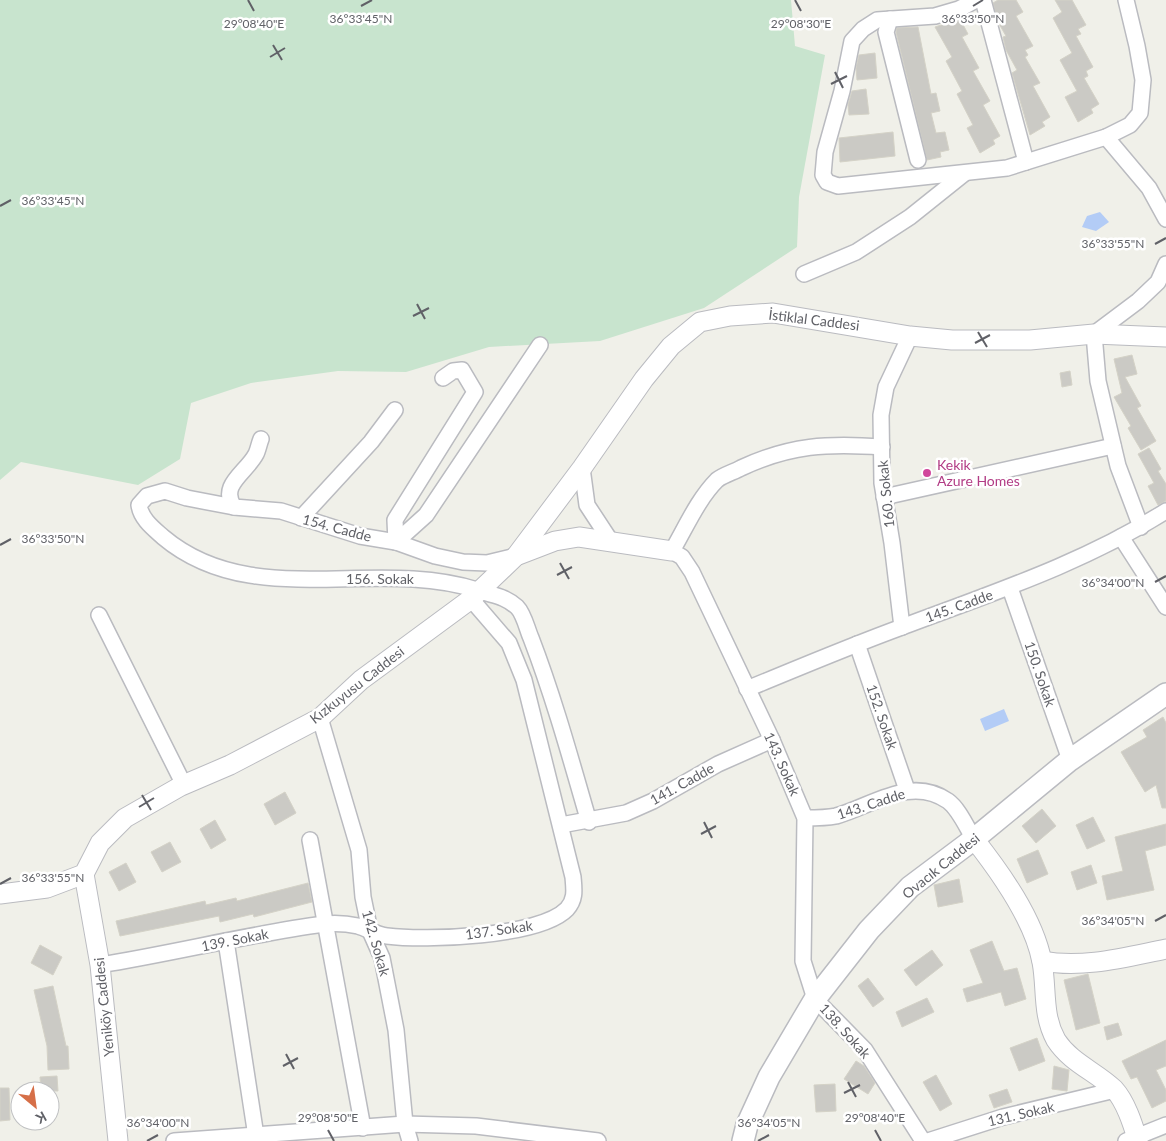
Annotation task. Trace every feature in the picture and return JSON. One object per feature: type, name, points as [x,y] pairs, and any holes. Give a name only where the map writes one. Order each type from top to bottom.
[{"type":"main road","name":"Ovacık Caddesi","points":[[743,1141],[769,1077],[815,999],[869,930],[910,887],[974,839],[1070,760],[1166,694]]},
{"type":"street","points":[[976,0],[959,9],[935,16],[877,20],[863,29],[852,41],[842,91],[825,152],[823,175],[828,182],[838,186],[1007,168],[1106,137],[1130,125],[1140,113],[1143,80],[1126,0]]},
{"type":"street","points":[[983,0],[1026,162]]},
{"type":"street","points":[[890,19],[886,32],[918,160]]},
{"type":"street","points":[[1106,137],[1149,188],[1166,219]]},
{"type":"street","points":[[804,274],[856,252],[910,217],[965,173]]},
{"type":"street","points":[[1141,527],[1118,466],[1113,446],[1098,381],[1094,334],[1138,301],[1158,282],[1166,264]]},
{"type":"street","name":"İstiklal Caddesi","points":[[516,556],[582,468],[644,380],[671,346],[700,322],[730,316],[773,313],[910,336],[988,341],[1030,340],[1094,334],[1166,337]]},
{"type":"street","name":"160. Sokak","points":[[902,627],[884,497],[881,415],[886,387],[910,336]]},
{"type":"street","points":[[396,542],[426,515],[540,345]]},
{"type":"street","points":[[396,542],[395,520],[475,392],[462,370],[453,371],[443,378]]},
{"type":"street","points":[[301,518],[371,442],[395,410]]},
{"type":"street","points":[[234,507],[228,498],[229,490],[256,455],[261,439]]},
{"type":"street","points":[[672,551],[705,494],[719,479],[759,459],[791,450],[836,444],[882,447]]},
{"type":"street","points":[[884,497],[1113,446]]},
{"type":"street","points":[[582,468],[587,505],[610,540]]},
{"type":"street","name":"156. Sokak","points":[[234,507],[165,492],[148,496],[139,505],[140,513],[152,528],[172,544],[201,562],[240,574],[291,579],[411,578],[455,583],[475,595],[503,596],[520,609],[548,683],[589,822]]},
{"type":"street","name":"154. Cadde","points":[[234,507],[281,511],[360,536],[396,542],[435,556],[463,562],[487,563],[516,556]]},
{"type":"street","name":"145. Cadde","points":[[746,689],[857,644],[1010,588],[1121,537],[1166,511]]},
{"type":"street","name":"Kızkuyusu Caddesi","points":[[84,874],[100,843],[125,818],[184,785],[230,765],[320,718],[361,680],[475,595],[516,556],[555,541],[579,537],[610,540],[672,551]]},
{"type":"street","points":[[1121,537],[1166,608]]},
{"type":"street","name":"143. Sokak","points":[[672,551],[682,557],[692,572],[746,689],[772,740],[805,818],[803,961],[815,999]]},
{"type":"street","name":"150. Sokak","points":[[1010,588],[1070,760]]},
{"type":"street","points":[[475,595],[509,643],[524,680],[561,825]]},
{"type":"street","points":[[99,616],[184,785]]},
{"type":"street","name":"152. Sokak","points":[[857,644],[907,790]]},
{"type":"street","name":"142. Sokak","points":[[320,718],[359,850],[363,898],[370,931],[382,958],[394,1021],[405,1124],[410,1141]]},
{"type":"street","name":"141. Cadde","points":[[561,825],[589,822],[626,813],[653,801],[718,764],[772,740]]},
{"type":"street","name":"143. Cadde","points":[[805,818],[836,815],[884,796],[907,790],[933,793],[950,802],[974,839]]},
{"type":"street","name":"137. Sokak","points":[[370,931],[384,936],[419,938],[460,936],[529,928],[550,921],[567,908],[574,896],[573,877],[561,825]]},
{"type":"street","points":[[974,839],[1006,880],[1030,930],[1042,961],[1048,1021],[1057,1041],[1077,1064],[1114,1090],[1129,1115],[1134,1140],[1166,1125]]},
{"type":"street","points":[[310,840],[327,924],[363,1128]]},
{"type":"street","points":[[0,894],[47,888],[84,874]]},
{"type":"street","name":"Yeniköy Caddesi","points":[[84,874],[100,966],[118,1141]]},
{"type":"street","name":"139. Sokak","points":[[100,966],[226,941],[327,924],[357,926],[370,931]]},
{"type":"street","points":[[226,941],[256,1136]]},
{"type":"street","points":[[1042,961],[1063,965],[1112,960],[1166,949]]},
{"type":"street","name":"138. Sokak","points":[[815,999],[865,1050],[922,1141]]},
{"type":"street","name":"131. Sokak","points":[[928,1141],[1003,1116],[1114,1090]]},
{"type":"street","points":[[174,1141],[405,1124],[476,1126],[598,1141]]},
{"type":"green space","points":[[0,0],[791,0],[795,46],[825,55],[799,197],[797,247],[704,308],[600,341],[489,347],[406,372],[338,371],[251,383],[191,403],[180,459],[138,485],[21,462],[0,480]]},
{"type":"water","points":[[1100,212],[1109,222],[1096,231],[1082,227],[1087,216]]},
{"type":"water","points":[[1004,709],[1009,721],[985,731],[980,719]]},
{"type":"building","points":[[998,0],[1016,0],[1023,12],[1016,16],[1033,46],[1025,50],[1028,55],[1025,57],[1040,83],[1033,86],[1050,117],[1042,122],[1045,126],[1030,135],[1012,73],[1017,70],[1006,50],[1003,37],[1006,36],[998,22],[993,3]]},
{"type":"building","points":[[1055,0],[1072,0],[1086,25],[1078,29],[1081,34],[1076,36],[1093,67],[1086,71],[1088,76],[1084,78],[1099,104],[1091,109],[1093,113],[1078,122],[1065,97],[1077,91],[1060,60],[1072,53],[1053,18],[1062,12]]},
{"type":"building","points":[[960,19],[968,34],[962,37],[979,68],[973,71],[990,101],[983,105],[1000,136],[993,140],[995,144],[980,153],[967,128],[973,125],[957,94],[962,91],[946,61],[952,57],[935,27]]},
{"type":"building","points":[[918,27],[931,94],[936,93],[940,111],[931,113],[936,133],[945,132],[949,150],[940,152],[941,157],[927,160],[896,32],[897,28]]},
{"type":"building","points":[[875,53],[877,78],[857,80],[856,68],[859,55]]},
{"type":"building","points":[[866,89],[869,114],[849,115],[848,105],[852,91]]},
{"type":"building","points":[[893,132],[895,156],[840,162],[839,138]]},
{"type":"building","points":[[1132,355],[1137,374],[1125,377],[1141,406],[1137,408],[1156,441],[1141,450],[1128,428],[1131,426],[1114,397],[1122,393],[1114,359]]},
{"type":"building","points":[[1070,371],[1072,385],[1062,387],[1060,373]]},
{"type":"building","points":[[1149,448],[1161,469],[1158,471],[1166,484],[1166,501],[1158,505],[1148,486],[1154,483],[1138,454]]},
{"type":"building","points":[[1163,717],[1166,723],[1166,808],[1162,808],[1156,785],[1145,792],[1121,752],[1147,737],[1143,730]]},
{"type":"building","points":[[285,792],[296,813],[275,825],[264,804]]},
{"type":"building","points":[[1042,809],[1056,826],[1036,843],[1022,826]]},
{"type":"building","points":[[1093,817],[1105,841],[1087,849],[1076,825]]},
{"type":"building","points":[[215,820],[226,840],[211,849],[200,829]]},
{"type":"building","points":[[1166,824],[1166,845],[1145,851],[1154,890],[1107,900],[1102,876],[1123,871],[1115,837]]},
{"type":"building","points":[[170,842],[181,862],[162,872],[151,852]]},
{"type":"building","points":[[1038,850],[1048,874],[1027,883],[1017,859]]},
{"type":"building","points":[[126,863],[136,882],[119,891],[109,872]]},
{"type":"building","points":[[1091,865],[1097,883],[1077,890],[1071,872]]},
{"type":"building","points":[[959,879],[963,902],[938,907],[934,885]]},
{"type":"building","points":[[308,883],[312,902],[254,917],[253,914],[220,922],[219,916],[120,936],[116,921],[205,901],[206,905],[236,898],[237,901]]},
{"type":"building","points":[[992,941],[1004,971],[1017,968],[1026,999],[1005,1006],[1001,992],[967,1002],[963,989],[983,983],[970,950]]},
{"type":"building","points":[[40,945],[62,957],[53,975],[31,963]]},
{"type":"building","points":[[932,950],[943,965],[916,986],[904,970]]},
{"type":"building","points":[[1088,974],[1100,1023],[1076,1030],[1064,980]]},
{"type":"building","points":[[868,978],[884,999],[873,1007],[858,986]]},
{"type":"building","points":[[53,986],[66,1046],[68,1046],[69,1069],[48,1070],[47,1046],[34,990]]},
{"type":"building","points":[[927,998],[934,1012],[902,1027],[896,1012]]},
{"type":"building","points":[[1118,1023],[1122,1035],[1107,1040],[1104,1027]]},
{"type":"building","points":[[1037,1038],[1045,1061],[1019,1071],[1010,1048]]},
{"type":"building","points":[[1166,1040],[1166,1066],[1156,1070],[1166,1090],[1166,1101],[1152,1108],[1137,1077],[1131,1079],[1122,1061]]},
{"type":"building","points":[[856,1061],[864,1066],[875,1083],[868,1094],[844,1079]]},
{"type":"building","points":[[1054,1066],[1069,1070],[1067,1091],[1052,1089]]},
{"type":"building","points":[[936,1075],[952,1104],[940,1111],[923,1082]]},
{"type":"building","points":[[57,1076],[57,1081],[40,1081],[40,1077]]},
{"type":"building","points":[[835,1084],[836,1111],[816,1112],[814,1085]]},
{"type":"building","points":[[0,1088],[9,1088],[10,1120],[0,1121]]},
{"type":"building","points":[[1007,1089],[1012,1102],[994,1108],[989,1095]]},
{"type":"place","name":"Kekik Azure Homes","points":[[927,473]]}]
